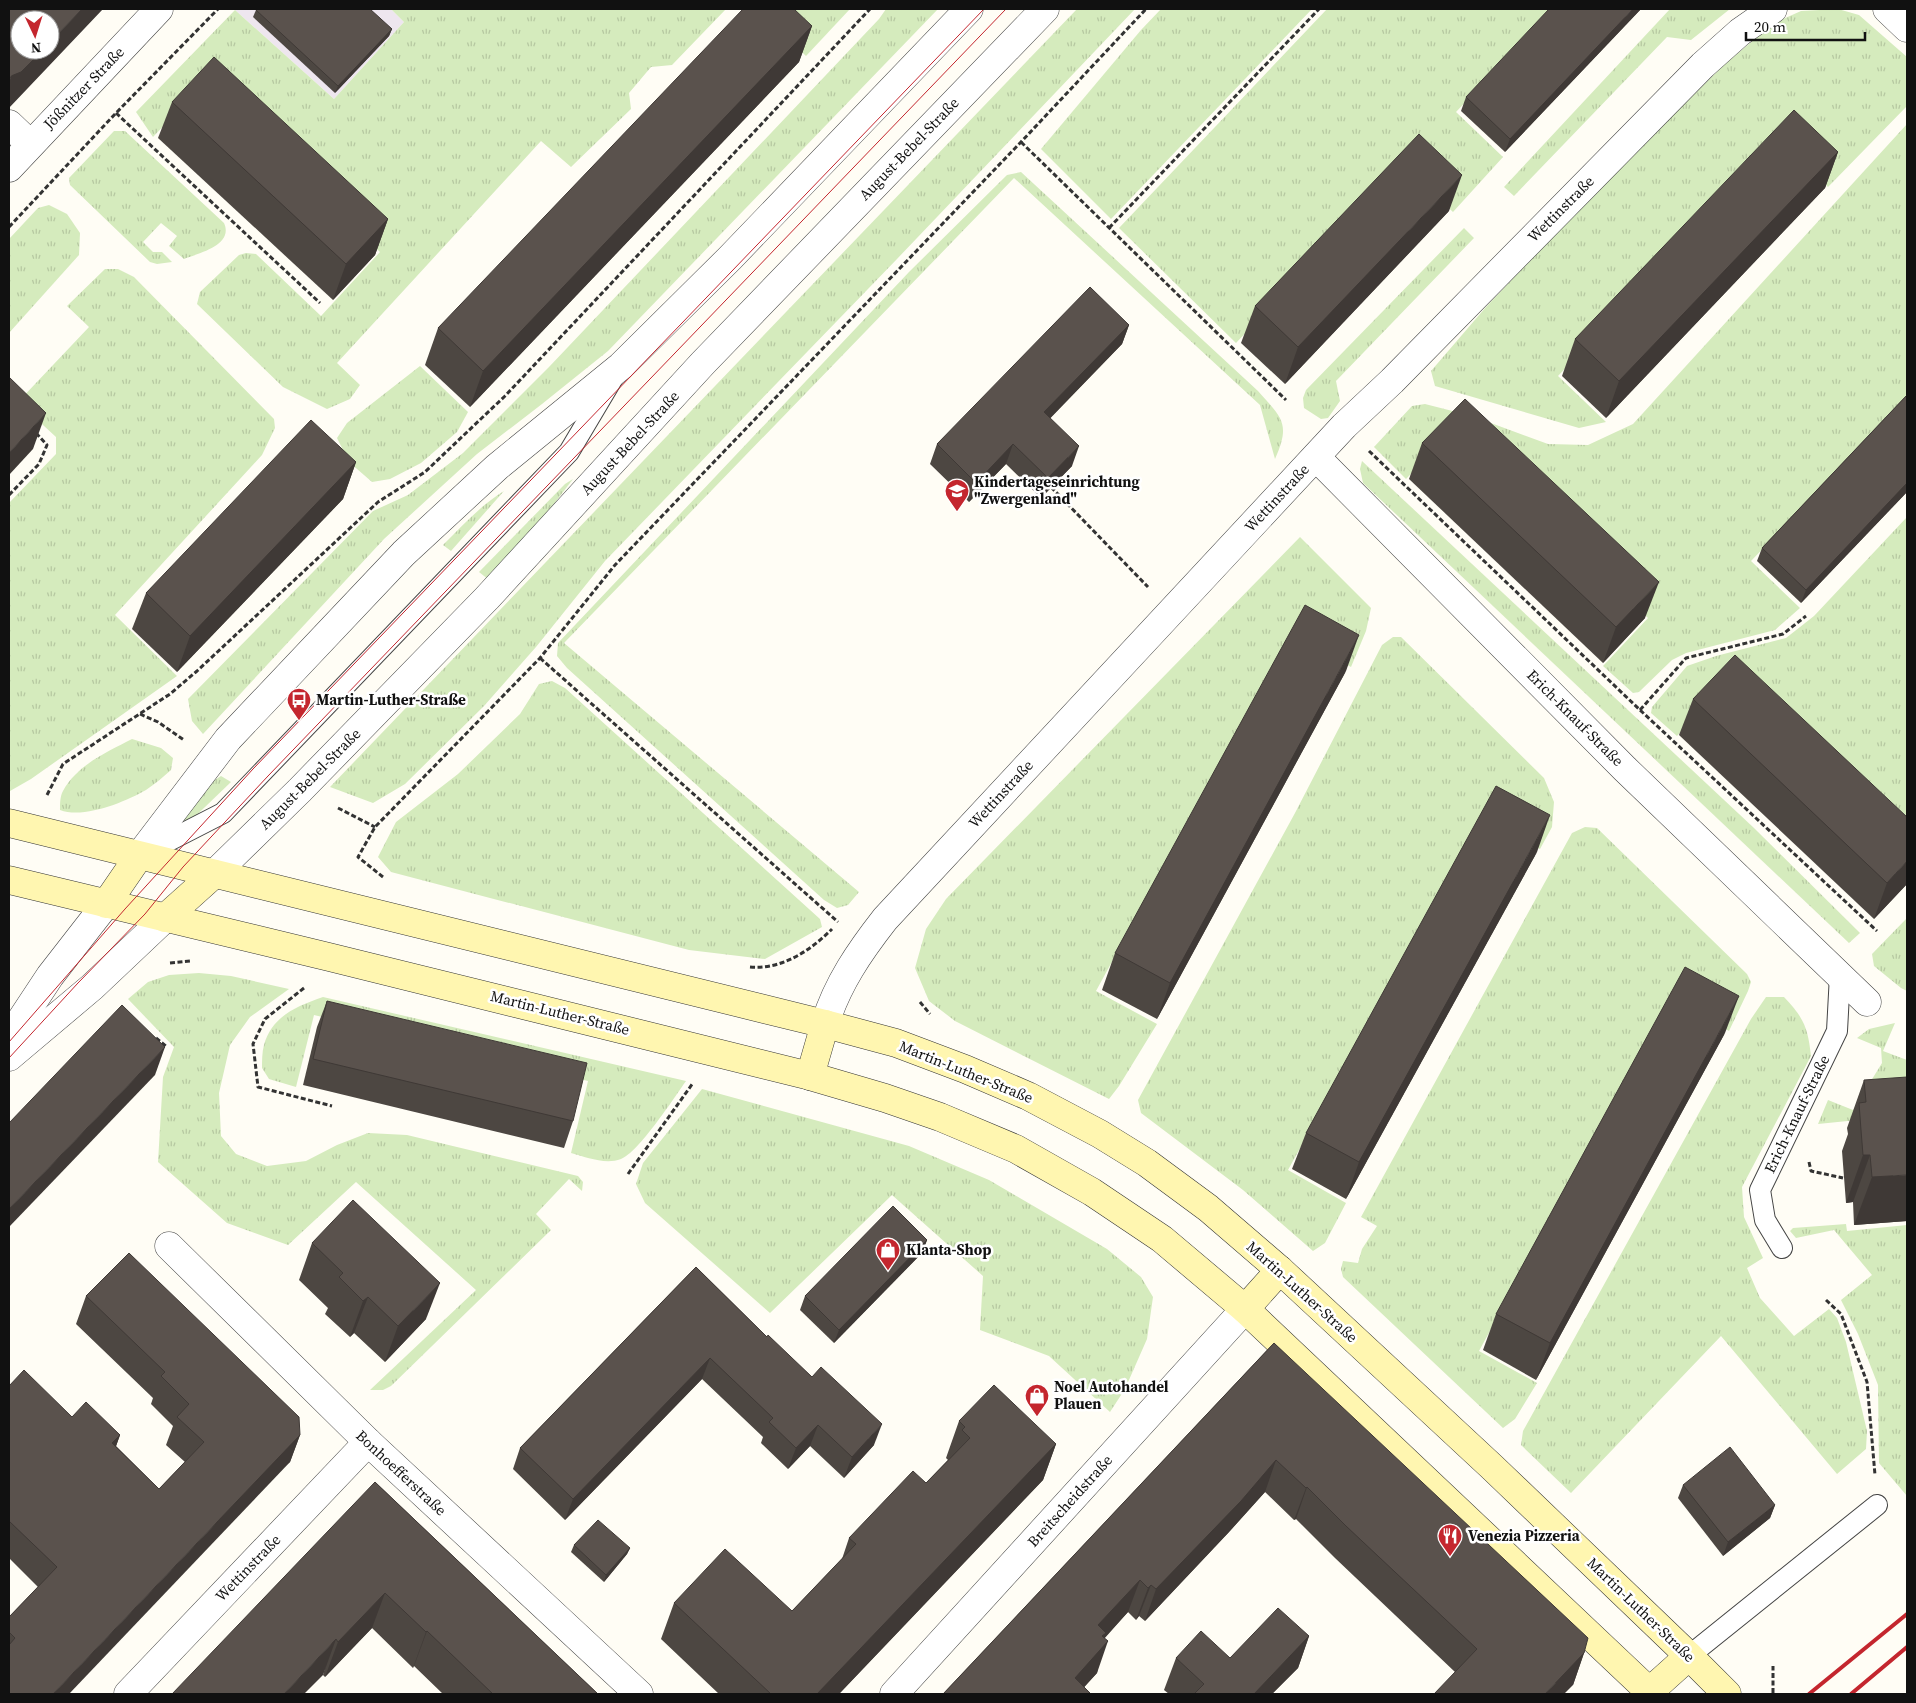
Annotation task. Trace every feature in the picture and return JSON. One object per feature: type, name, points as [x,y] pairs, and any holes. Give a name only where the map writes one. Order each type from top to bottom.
[{"type":"main road","name":"Martin-Luther-Straße","points":[[9,823],[714,995],[896,1043],[965,1069],[1028,1096],[1100,1134],[1147,1163],[1208,1208],[1280,1270],[1492,1467],[1727,1694]]},
{"type":"main road","points":[[106,904],[139,856]]},
{"type":"main road","points":[[165,918],[214,874]]},
{"type":"main road","name":"Martin-Luther-Straße","points":[[9,880],[810,1076],[932,1114],[1016,1149],[1092,1192],[1162,1239],[1245,1309],[1649,1693]]},
{"type":"main road","points":[[810,1076],[825,1024]]},
{"type":"main road","points":[[1245,1309],[1280,1270]]},
{"type":"main road","points":[[1649,1693],[1689,1656]]},
{"type":"street","name":"Jößnitzer Straße","points":[[9,168],[159,9]]},
{"type":"street","points":[[139,856],[228,739],[404,554],[497,467],[621,366],[730,258],[969,9]]},
{"type":"street","name":"August-Bebel-Straße","points":[[214,874],[294,796],[487,598],[703,363],[1045,9]]},
{"type":"street","name":"Wettinstraße","points":[[825,1024],[831,1003],[848,970],[885,918],[1344,426],[1392,381],[1703,65],[1740,32],[1773,9]]},
{"type":"street","points":[[1887,9],[1907,28]]},
{"type":"street","points":[[9,124],[30,144]]},
{"type":"street","name":"Erich-Knauf-Straße","points":[[1316,457],[1626,769],[1867,1002]]},
{"type":"street","points":[[9,1038],[50,976],[106,904]]},
{"type":"street","points":[[9,1057],[92,987],[165,918]]},
{"type":"street","name":"Bonhoefferstraße","points":[[169,1246],[368,1442],[638,1694]]},
{"type":"street","name":"Breitscheidstraße","points":[[894,1694],[1245,1309]]},
{"type":"street","name":"Wettinstraße","points":[[128,1694],[368,1442]]},
{"type":"lane","points":[[139,856],[223,813],[569,452],[621,366]]},
{"type":"lane","name":"Erich-Knauf-Straße","points":[[1782,1248],[1765,1220],[1760,1190],[1837,1031],[1840,975]]},
{"type":"lane","points":[[1689,1656],[1877,1505]]},
{"type":"path","points":[[9,227],[116,112],[218,9]]},
{"type":"path","points":[[45,799],[63,764],[170,694],[198,671],[378,502],[425,472],[504,396],[870,9]]},
{"type":"path","points":[[358,857],[375,827],[540,658],[616,565],[1022,142],[1146,9]]},
{"type":"path","points":[[1109,228],[1319,9]]},
{"type":"path","points":[[116,112],[320,303]]},
{"type":"path","points":[[1022,142],[1286,400]]},
{"type":"path","points":[[9,495],[39,464],[47,445],[34,431]]},
{"type":"path","points":[[1364,446],[1640,710],[1878,931]]},
{"type":"path","points":[[1051,487],[1138,577]]},
{"type":"path","points":[[1640,710],[1686,658],[1783,634],[1806,616]]},
{"type":"path","points":[[540,658],[838,922],[820,941],[789,960],[781,964],[765,967],[748,967]]},
{"type":"path","points":[[139,714],[158,722],[186,742]]},
{"type":"path","points":[[338,808],[375,827]]},
{"type":"path","points":[[162,964],[192,961]]},
{"type":"path","points":[[311,983],[265,1019],[253,1044],[258,1087],[332,1106]]},
{"type":"path","points":[[920,1002],[930,1014]]},
{"type":"path","points":[[153,1036],[167,1047]]},
{"type":"path","points":[[628,1174],[691,1088],[696,1078]]},
{"type":"path","points":[[1826,1300],[1841,1314],[1868,1382],[1874,1459]]},
{"type":"path","points":[[1773,1666],[1773,1693]]},
{"type":"shaded area","points":[[236,9],[391,9],[404,22],[334,99]]},
{"type":"green space","points":[[391,9],[726,9],[672,65],[651,67],[629,93],[631,109],[571,167],[541,141],[337,363],[360,385],[350,399],[327,409],[283,387],[197,304],[200,292],[239,255],[246,253],[256,254],[321,316],[380,252],[200,87],[153,137],[136,112],[235,10],[334,99],[404,22]]},
{"type":"green space","points":[[761,9],[850,9],[806,56],[759,11]]},
{"type":"green space","points":[[886,9],[938,9],[608,351],[477,454],[384,539],[203,734],[192,721],[188,699],[373,511],[408,495],[463,453],[549,367],[879,19]]},
{"type":"green space","points":[[1077,9],[1135,9],[605,561],[536,647],[484,706],[405,784],[373,803],[330,787]]},
{"type":"green space","points":[[1161,9],[1312,9],[1111,219],[1041,149],[1141,30]]},
{"type":"green space","points":[[1327,9],[1554,9],[1456,112],[1503,157],[1453,212],[1404,166],[1236,343],[1119,228]]},
{"type":"green space","points":[[1670,9],[1730,9],[1691,40],[1667,37],[1514,196],[1504,187]]},
{"type":"green space","points":[[1838,9],[1859,15],[1907,57],[1907,106],[1828,187],[1780,142],[1558,376],[1606,422],[1579,428],[1435,386],[1431,371],[1486,307],[1602,184],[1725,64],[1774,23],[1801,11]]},
{"type":"green space","points":[[1907,124],[1907,399],[1751,561],[1800,608],[1775,630],[1686,653],[1672,660],[1639,692],[1633,693],[1603,666],[1648,618],[1452,432],[1406,479],[1374,447],[1412,406],[1425,404],[1472,416],[1548,444],[1588,445],[1633,424]]},
{"type":"green space","points":[[114,131],[125,131],[224,223],[226,231],[220,242],[206,251],[184,259],[169,246],[177,236],[161,223],[143,242],[153,252],[162,252],[172,262],[157,264],[150,262],[70,185],[69,178]]},
{"type":"green space","points":[[1021,172],[1266,400],[1278,415],[1283,429],[1280,447],[1275,459],[1260,405],[1014,178],[564,643],[859,892],[848,905],[837,908],[824,900],[567,668],[557,656],[558,643],[909,272],[1007,175]]},
{"type":"green space","points":[[49,205],[67,214],[80,233],[79,255],[9,333],[9,239],[38,208]]},
{"type":"green space","points":[[1464,228],[1474,238],[1336,381],[1340,401],[1328,418],[1321,419],[1304,408],[1303,398],[1306,390]]},
{"type":"green space","points":[[105,269],[118,269],[134,277],[274,419],[275,428],[262,455],[115,615],[177,676],[31,779],[9,791],[9,503],[56,454],[56,437],[18,402],[89,327],[67,306]]},
{"type":"green space","points":[[420,366],[468,412],[457,432],[421,463],[390,479],[372,482],[349,462],[337,438],[347,423]]},
{"type":"green space","points":[[1362,461],[1754,828],[1860,933],[1849,943],[1363,483],[1360,469]]},
{"type":"green space","points":[[573,479],[531,534],[489,580],[479,572],[565,484]]},
{"type":"green space","points":[[504,491],[451,551],[443,545],[480,509]]},
{"type":"green space","points":[[1907,517],[1907,862],[1722,688],[1677,736],[1651,713],[1652,707],[1687,666],[1716,656],[1786,638],[1814,616]]},
{"type":"green space","points":[[1300,537],[1371,608],[1366,631],[1351,667],[1290,635],[1096,991],[1157,1024],[1119,1086],[1109,1099],[955,1021],[929,1001],[915,968],[926,929],[946,899]]},
{"type":"green space","points":[[1393,637],[1401,637],[1544,778],[1554,802],[1552,827],[1540,849],[1482,818],[1288,1170],[1346,1203],[1325,1243],[1313,1251],[1243,1190],[1141,1113],[1138,1100],[1295,813],[1382,645]]},
{"type":"green space","points":[[552,681],[565,688],[820,919],[822,927],[765,959],[689,950],[391,872],[378,857],[396,822],[458,774],[520,714],[539,684]]},
{"type":"green space","points":[[132,739],[161,748],[173,758],[171,770],[146,790],[116,804],[92,811],[70,812],[60,810],[62,793],[76,774],[93,760]]},
{"type":"green space","points":[[221,776],[231,782],[179,832],[175,831],[210,783]]},
{"type":"green space","points":[[1585,827],[1597,828],[1747,974],[1751,982],[1729,1031],[1671,999],[1479,1351],[1537,1383],[1515,1419],[1503,1428],[1343,1277],[1341,1269],[1343,1261],[1358,1263],[1362,1249],[1377,1226],[1361,1217],[1572,833]]},
{"type":"green space","points":[[1907,918],[1907,991],[1874,966],[1872,954]]},
{"type":"green space","points":[[199,973],[231,976],[289,989],[250,1017],[230,1045],[219,1093],[221,1136],[236,1154],[267,1166],[306,1161],[337,1145],[368,1133],[407,1135],[578,1176],[583,1182],[582,1191],[569,1179],[536,1214],[551,1230],[391,1386],[383,1390],[370,1390],[476,1290],[356,1182],[288,1245],[227,1223],[158,1162],[163,1077],[174,1047],[128,999],[148,982],[169,975]]},
{"type":"green space","points":[[323,997],[686,1081],[637,1147],[621,1159],[609,1161],[596,1160],[571,1153],[588,1081],[314,1015],[296,1087],[269,1079],[262,1068],[262,1056],[264,1045],[273,1027],[279,1019],[295,1008]]},
{"type":"green space","points":[[1766,997],[1784,997],[1796,1011],[1804,1024],[1811,1056],[1742,1187],[1744,1217],[1763,1258],[1747,1268],[1760,1298],[1794,1336],[1829,1309],[1837,1318],[1846,1342],[1867,1431],[1866,1449],[1837,1474],[1721,1336],[1571,1493],[1521,1445],[1523,1431],[1751,1019]]},
{"type":"green space","points":[[1895,1023],[1883,1051],[1907,1060],[1907,1115],[1818,1124],[1828,1100],[1853,1110],[1882,1063],[1881,1048],[1857,1038],[1869,1029]]},
{"type":"green space","points":[[702,1089],[909,1146],[989,1180],[1107,1249],[1141,1277],[1153,1297],[1147,1339],[1125,1389],[1110,1412],[1049,1356],[980,1330],[983,1276],[892,1195],[770,1313],[645,1203],[636,1184],[643,1163]]},
{"type":"green space","points":[[1846,1224],[1847,1231],[1907,1225],[1907,1496],[1879,1463],[1878,1385],[1858,1334],[1841,1300],[1872,1275],[1834,1230],[1796,1238],[1790,1231],[1793,1228]]},
{"type":"building","points":[[9,9],[82,9],[60,32],[60,10],[10,10],[10,60],[33,60],[21,72],[11,76],[9,83]]},
{"type":"building","points":[[257,9],[370,9],[392,29],[338,86]]},
{"type":"building","points":[[743,9],[794,9],[812,26],[483,371],[438,328]]},
{"type":"building","points":[[1549,9],[1633,9],[1510,139],[1466,97]]},
{"type":"building","points":[[214,57],[388,219],[346,264],[172,102]]},
{"type":"building","points":[[1794,110],[1838,152],[1619,381],[1575,339]]},
{"type":"building","points":[[1419,134],[1462,175],[1298,347],[1255,306]]},
{"type":"building","points":[[1090,287],[1129,325],[1044,412],[1079,446],[1048,478],[1013,444],[976,483],[937,444]]},
{"type":"building","points":[[9,377],[46,413],[9,453]]},
{"type":"building","points":[[1907,395],[1907,483],[1806,590],[1762,548]]},
{"type":"building","points":[[1465,399],[1659,582],[1616,627],[1422,443]]},
{"type":"building","points":[[311,420],[356,462],[190,636],[146,593]]},
{"type":"building","points":[[1305,605],[1359,635],[1170,983],[1115,953]]},
{"type":"building","points":[[1735,655],[1907,817],[1907,861],[1887,883],[1693,699]]},
{"type":"building","points":[[1496,786],[1550,815],[1359,1162],[1306,1133]]},
{"type":"building","points":[[1685,967],[1739,996],[1550,1343],[1496,1314]]},
{"type":"building","points":[[327,1001],[587,1063],[573,1121],[313,1059]]},
{"type":"building","points":[[122,1005],[165,1047],[9,1209],[9,1123]]},
{"type":"building","points":[[1907,1077],[1907,1175],[1872,1177],[1870,1155],[1863,1155],[1859,1103],[1866,1102],[1864,1080]]},
{"type":"building","points":[[353,1200],[440,1283],[398,1326],[368,1297],[363,1301],[339,1277],[343,1273],[312,1243]]},
{"type":"building","points":[[893,1206],[927,1240],[839,1330],[805,1296]]},
{"type":"building","points":[[129,1253],[299,1417],[300,1435],[53,1694],[9,1694],[9,1645],[15,1638],[9,1632],[9,1617],[57,1567],[9,1521],[9,1386],[24,1370],[72,1417],[86,1402],[120,1435],[112,1443],[159,1489],[204,1442],[177,1417],[189,1404],[161,1376],[165,1372],[86,1296]]},
{"type":"building","points":[[696,1267],[767,1337],[768,1335],[812,1377],[821,1367],[882,1424],[852,1457],[818,1425],[796,1448],[769,1422],[773,1418],[710,1358],[573,1499],[520,1448]]},
{"type":"building","points":[[1274,1343],[1588,1638],[1584,1653],[1545,1694],[1434,1694],[1477,1649],[1307,1487],[1276,1460],[1241,1501],[1156,1589],[1151,1585],[1148,1588],[1140,1580],[1098,1625],[1106,1633],[1102,1636],[1108,1641],[1075,1678],[1091,1694],[943,1694]]},
{"type":"building","points":[[994,1385],[1056,1444],[817,1694],[771,1694],[674,1603],[725,1549],[792,1611],[856,1544],[849,1538],[913,1471],[926,1483],[970,1438],[962,1430],[965,1427],[959,1421]]},
{"type":"building","points":[[1730,1447],[1775,1505],[1728,1542],[1683,1485]]},
{"type":"building","points":[[375,1482],[598,1694],[493,1694],[385,1593],[338,1642],[336,1639],[284,1694],[172,1694]]},
{"type":"building","points":[[598,1520],[630,1548],[606,1575],[574,1545]]},
{"type":"building","points":[[1278,1608],[1309,1636],[1254,1694],[1194,1694],[1204,1684],[1176,1658],[1201,1631],[1230,1658]]},
{"type":"tram line","points":[[9,1042],[125,909],[253,769],[984,9]]},
{"type":"tram line","points":[[9,1058],[145,914],[183,867],[268,776],[1006,9]]},
{"type":"railway","points":[[1809,1694],[1907,1614]]},
{"type":"railway","points":[[1851,1694],[1907,1647]]},
{"type":"place","name":"Kindertageseinrichtung \"Zwergenland\"","points":[[957,512]]},
{"type":"place","name":"Martin-Luther-Straße","points":[[299,721]]},
{"type":"place","name":"Klanta-Shop","points":[[888,1271]]},
{"type":"place","name":"Noel Autohandel Plauen","points":[[1037,1417]]},
{"type":"place","name":"Venezia Pizzeria","points":[[1450,1557]]}]
